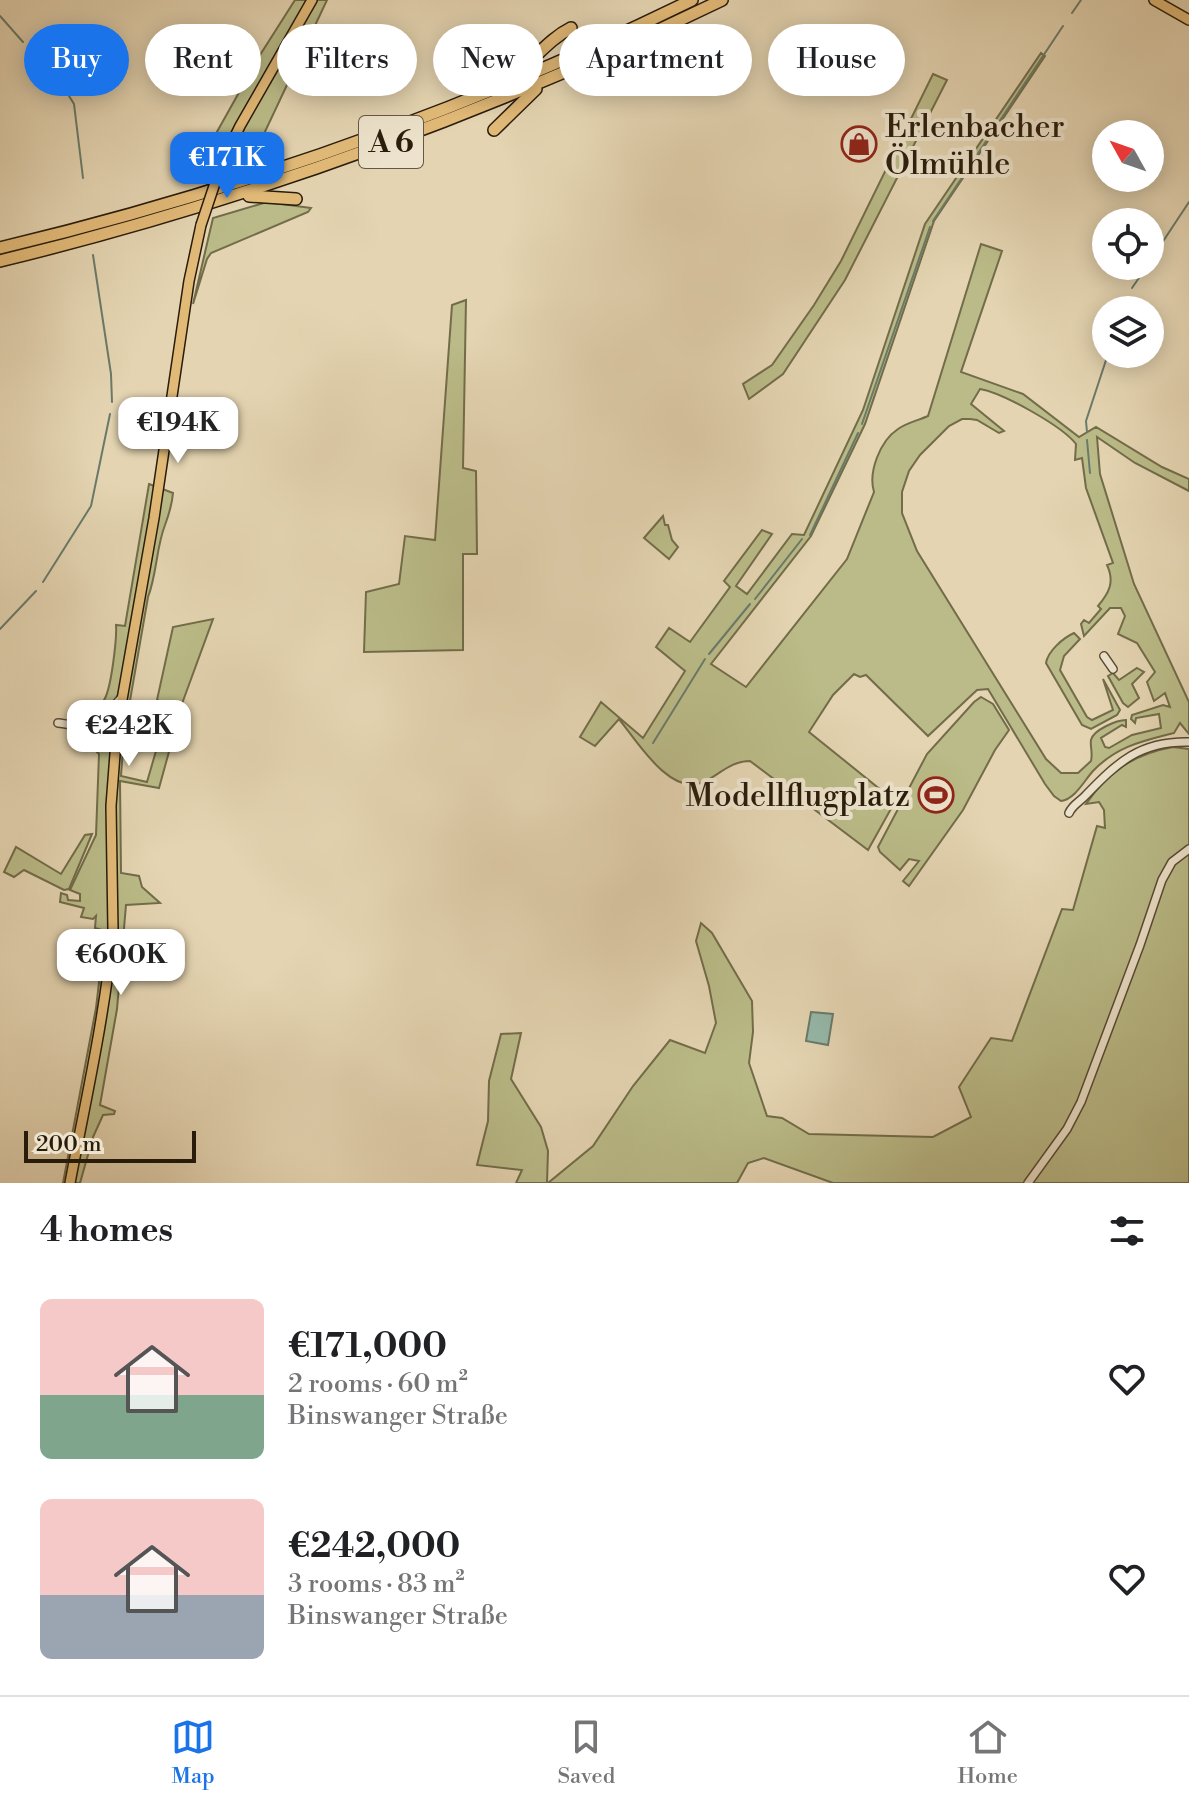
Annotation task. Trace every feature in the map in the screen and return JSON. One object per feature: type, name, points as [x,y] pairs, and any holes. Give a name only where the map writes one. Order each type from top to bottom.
[{"type":"highway","name":"A 6","points":[[543,67],[692,0]]},
{"type":"highway","name":"A 6","points":[[0,261],[236,196],[377,147],[544,82],[722,0]]},
{"type":"highway","points":[[543,49],[559,34]]},
{"type":"highway","points":[[494,130],[544,82]]},
{"type":"highway","name":"A 6","points":[[0,248],[232,183],[474,96]]},
{"type":"highway","points":[[236,196],[296,199]]},
{"type":"main road","points":[[70,1183],[101,1022],[113,930],[111,792],[117,728],[154,518],[189,281],[201,225],[221,165],[312,0]]},
{"type":"main road","points":[[1154,0],[1189,20]]},
{"type":"street","points":[[1104,656],[1113,669]]},
{"type":"street","points":[[92,726],[121,698]]},
{"type":"street","points":[[100,721],[117,728]]},
{"type":"street","points":[[58,723],[92,726],[102,731],[117,728]]},
{"type":"street","points":[[1072,812],[1098,781],[1131,754],[1151,746],[1189,742]]},
{"type":"street","points":[[1028,1183],[1067,1129],[1081,1102],[1162,880],[1172,862],[1189,849]]},
{"type":"green space","points":[[295,0],[327,0],[316,24],[280,24]]},
{"type":"green space","points":[[277,28],[277,96],[282,96],[263,136],[230,167],[209,146],[237,96],[261,96],[261,53]]},
{"type":"green space","points":[[1041,53],[1045,56],[934,221],[865,424],[811,536],[711,664],[746,687],[847,559],[874,492],[874,466],[881,449],[898,429],[928,416],[981,244],[1002,251],[961,372],[1023,394],[1079,437],[1096,427],[1162,467],[1189,479],[1189,491],[1135,463],[1097,437],[1100,474],[1134,584],[1189,702],[1189,734],[1180,723],[1174,733],[1121,750],[1093,771],[1075,793],[1061,801],[1045,784],[988,689],[977,690],[928,736],[866,675],[860,677],[854,674],[833,695],[809,732],[885,791],[892,807],[868,850],[750,761],[737,763],[704,782],[692,785],[667,775],[619,719],[595,746],[580,737],[601,702],[643,738],[685,671],[656,647],[669,628],[690,642],[730,587],[724,581],[762,530],[772,534],[736,586],[747,594],[792,534],[804,535],[863,410],[925,224]],"holes":[[[980,389],[1046,420],[1076,444],[1075,460],[1082,458],[1086,488],[1113,563],[1107,565],[1111,582],[1098,606],[1101,609],[1089,623],[1084,620],[1081,624],[1084,636],[1110,608],[1121,608],[1125,616],[1118,634],[1137,643],[1155,672],[1147,682],[1154,701],[1165,693],[1170,707],[1163,705],[1132,715],[1135,723],[1136,718],[1159,714],[1161,728],[1132,735],[1109,748],[1105,747],[1101,738],[1122,725],[1126,727],[1126,720],[1101,729],[1091,740],[1091,761],[1078,773],[1061,773],[1046,759],[917,551],[902,513],[902,492],[909,471],[920,455],[949,426],[962,419],[970,419],[999,433],[1004,431],[971,404]]]},
{"type":"green space","points":[[933,74],[947,80],[845,280],[783,374],[749,399],[743,384],[772,365],[841,261]]},
{"type":"green space","points":[[267,202],[311,208],[308,212],[211,253],[193,304],[213,218]]},
{"type":"green space","points":[[466,300],[463,468],[476,471],[477,554],[463,554],[463,650],[364,652],[366,592],[399,584],[405,536],[435,540],[452,305]]},
{"type":"green space","points":[[149,484],[173,493],[148,597],[124,735],[121,776],[147,782],[169,706],[157,700],[173,627],[213,619],[183,701],[159,788],[120,781],[121,873],[139,876],[142,887],[160,903],[126,905],[117,1009],[100,1105],[115,1111],[114,1114],[103,1115],[93,1137],[80,1183],[63,1183],[96,1008],[105,931],[95,928],[96,916],[93,919],[81,917],[84,908],[60,902],[61,893],[67,895],[68,900],[80,901],[80,894],[70,890],[96,835],[99,754],[91,746],[92,721],[84,715],[95,709],[107,694],[116,625],[125,626]]},
{"type":"green space","points":[[663,516],[678,547],[669,559],[644,538]]},
{"type":"green space","points":[[1074,633],[1080,639],[1064,656],[1060,670],[1087,717],[1092,720],[1113,710],[1103,679],[1120,710],[1117,715],[1091,729],[1082,725],[1046,663],[1057,645]]},
{"type":"green space","points":[[1137,668],[1144,672],[1132,684],[1139,698],[1128,707],[1108,676],[1113,673],[1119,680]]},
{"type":"green space","name":"Modellflugplatz","points":[[981,697],[993,704],[1009,730],[963,810],[909,886],[903,881],[919,861],[909,859],[900,870],[878,847],[927,754]]},
{"type":"green space","points":[[1173,747],[1189,749],[1189,1183],[833,1183],[764,1158],[748,1163],[737,1183],[548,1183],[593,1146],[633,1086],[670,1040],[705,1053],[716,1023],[696,941],[701,923],[712,933],[752,1001],[753,1032],[749,1063],[767,1116],[782,1118],[809,1134],[933,1137],[971,1117],[959,1087],[991,1038],[1012,1041],[1062,909],[1073,910],[1097,826],[1105,828],[1104,810],[1099,802],[1086,804],[1113,773],[1134,759]]},
{"type":"green space","points":[[92,834],[69,889],[64,890],[24,870],[14,877],[4,872],[16,847],[61,874],[85,835]]},
{"type":"green space","points":[[521,1033],[511,1079],[541,1127],[548,1151],[547,1183],[516,1183],[522,1170],[477,1165],[488,1121],[489,1081],[501,1034]]},
{"type":"shaded area","points":[[811,1012],[833,1014],[828,1045],[806,1041]]},
{"type":"waterway","points":[[1072,13],[1081,0]]},
{"type":"waterway","points":[[0,16],[23,42]]},
{"type":"waterway","points":[[933,221],[1063,26]]},
{"type":"waterway","points":[[69,96],[74,104],[83,178]]},
{"type":"waterway","points":[[1164,240],[1189,202]]},
{"type":"waterway","points":[[862,424],[930,227]]},
{"type":"waterway","points":[[93,255],[111,374],[112,402]]},
{"type":"waterway","points":[[1132,288],[1137,280]]},
{"type":"waterway","points":[[1087,432],[1086,421],[1103,368]]},
{"type":"waterway","points":[[43,582],[91,506],[110,414]]},
{"type":"waterway","points":[[810,535],[858,433]]},
{"type":"waterway","points":[[1087,440],[1090,473]]},
{"type":"waterway","points":[[755,599],[802,539]]},
{"type":"waterway","points":[[0,629],[36,591]]},
{"type":"waterway","points":[[709,654],[750,604]]},
{"type":"waterway","points":[[653,743],[705,659]]},
{"type":"place","name":"Erlenbacher Ölmühle","points":[[859,144]]},
{"type":"place","name":"Modellflugplatz","points":[[936,795]]}]
